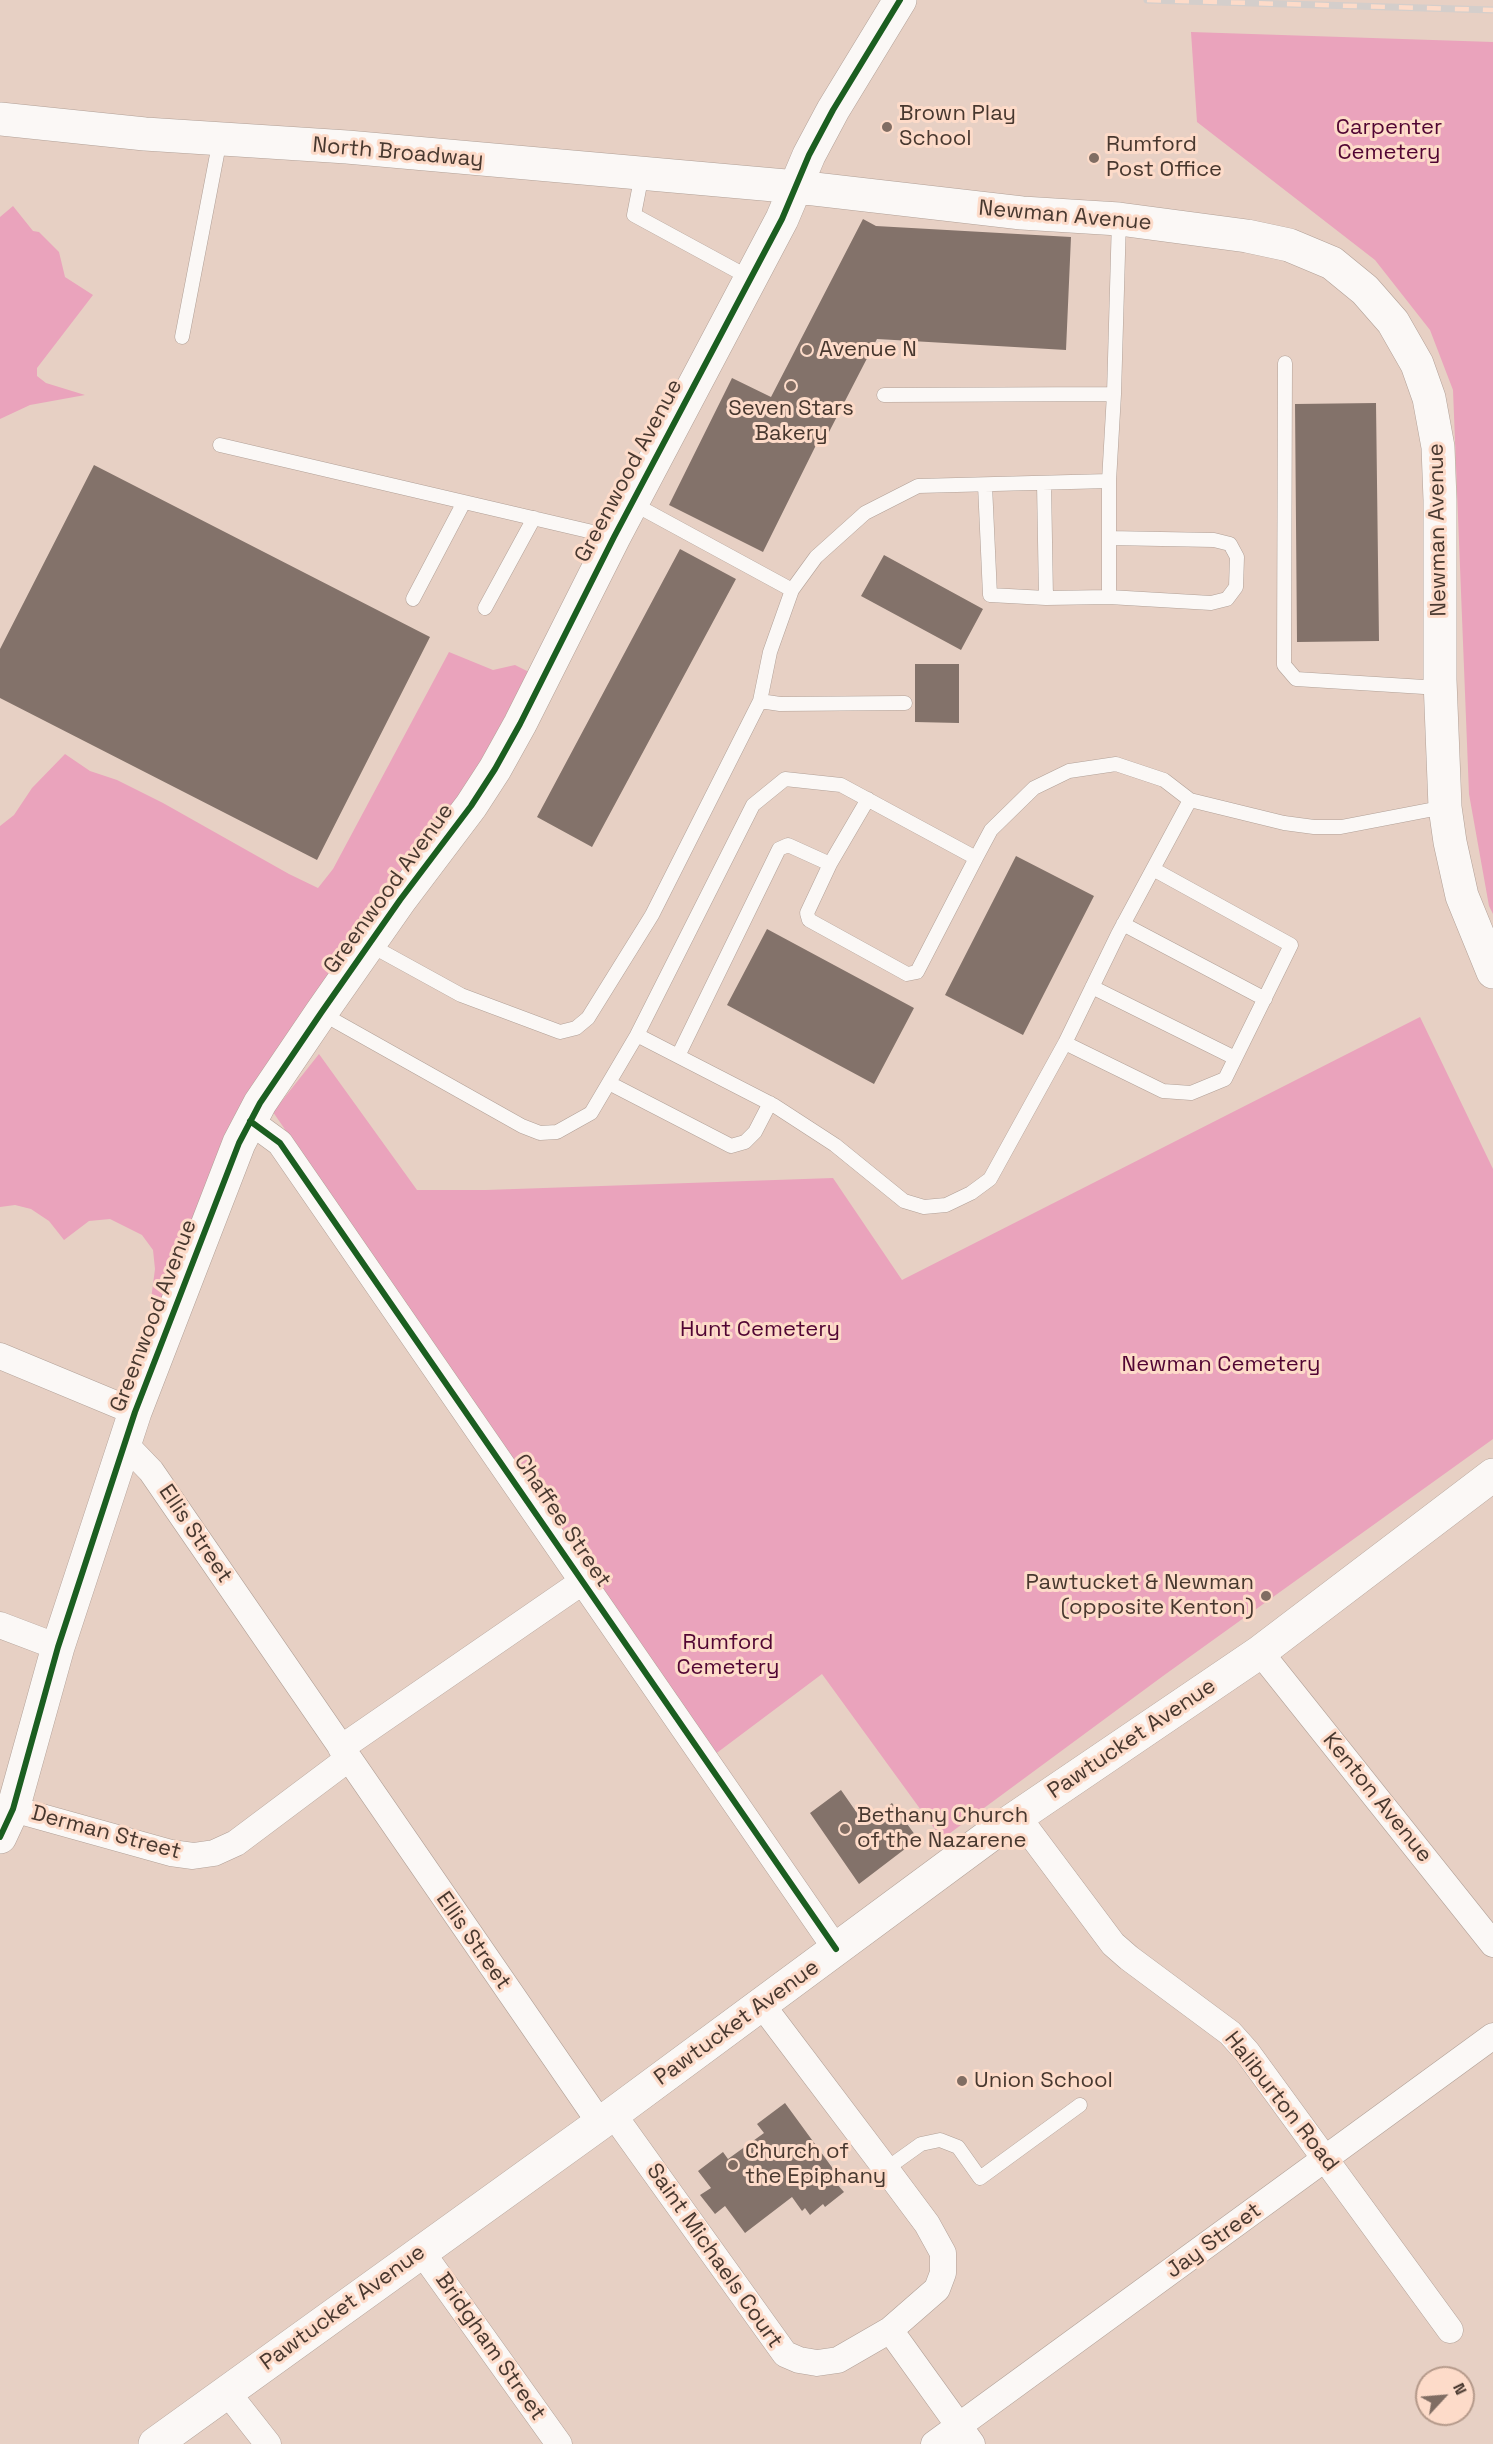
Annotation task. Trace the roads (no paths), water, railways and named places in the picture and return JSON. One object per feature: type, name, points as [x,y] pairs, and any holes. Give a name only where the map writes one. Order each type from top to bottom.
[{"type":"main road","name":"Greenwood Avenue","points":[[4,1828],[58,1647],[135,1412],[239,1143],[260,1103],[321,1013],[495,769],[751,278],[797,187],[809,155],[894,10]]},
{"type":"main road","name":"North Broadway","points":[[0,119],[145,134],[347,147],[797,187]]},
{"type":"main road","name":"Newman Avenue","points":[[797,187],[1022,213],[1119,219],[1247,236],[1289,245],[1332,263],[1365,290],[1393,322],[1417,364],[1429,398],[1438,447],[1440,688],[1445,807],[1462,896],[1493,972]]},
{"type":"main road","name":"Pawtucket Avenue","points":[[155,2444],[607,2118],[1018,1817],[1260,1652],[1493,1475]]},
{"type":"street","name":"Chaffee Street","points":[[250,1121],[280,1143],[836,1949]]},
{"type":"street","points":[[0,1356],[135,1412]]},
{"type":"street","name":"Ellis Street","points":[[125,1444],[151,1471],[344,1754],[607,2118]]},
{"type":"street","name":"Derman Street","points":[[4,1828],[193,1856],[214,1853],[236,1843],[344,1754],[582,1582]]},
{"type":"street","points":[[0,1625],[58,1647]]},
{"type":"street","name":"Kenton Avenue","points":[[1260,1652],[1493,1944]]},
{"type":"street","name":"Haliburton Road","points":[[1018,1817],[1113,1944],[1230,2033],[1247,2052],[1450,2330]]},
{"type":"street","name":"Saint Michaels Court","points":[[607,2118],[784,2354],[799,2360],[817,2363],[838,2360],[890,2330],[937,2289],[943,2273],[943,2253],[927,2224],[762,2005]]},
{"type":"street","name":"Jay Street","points":[[934,2444],[965,2436],[1326,2158],[1493,2036]]},
{"type":"street","name":"Bridgham Street","points":[[421,2251],[559,2444]]},
{"type":"street","points":[[890,2330],[965,2436]]},
{"type":"street","points":[[227,2392],[268,2444]]},
{"type":"lane","points":[[182,337],[220,139]]},
{"type":"lane","points":[[642,174],[634,215],[751,278]]},
{"type":"lane","points":[[1109,597],[1109,481],[1119,219]]},
{"type":"lane","points":[[1285,363],[1284,665],[1296,679],[1440,688]]},
{"type":"lane","points":[[884,395],[1114,394]]},
{"type":"lane","points":[[220,445],[614,537]]},
{"type":"lane","points":[[370,945],[471,999],[560,1032],[576,1028],[588,1018],[652,915],[760,701],[770,652],[792,590],[816,557],[865,513],[918,486],[1109,481]]},
{"type":"lane","points":[[1044,483],[1046,598]]},
{"type":"lane","points":[[985,485],[990,595],[1046,598],[1109,597],[1211,603],[1227,599],[1236,587],[1237,557],[1230,544],[1214,540],[1109,538]]},
{"type":"lane","points":[[413,599],[464,502]]},
{"type":"lane","points":[[632,503],[792,590]]},
{"type":"lane","points":[[485,608],[534,518]]},
{"type":"lane","points":[[760,701],[780,704],[905,704]]},
{"type":"lane","points":[[868,799],[830,864],[807,913],[809,920],[907,974],[917,972],[991,830],[1034,788],[1069,771],[1116,764],[1164,780],[1190,800],[1284,823],[1314,827],[1341,827],[1445,807]]},
{"type":"lane","points":[[321,1013],[522,1126],[540,1133],[557,1132],[591,1113],[637,1035],[753,805],[784,780],[841,785],[976,858]]},
{"type":"lane","points":[[637,1035],[770,1103],[835,1145],[904,1201],[924,1207],[946,1205],[971,1193],[990,1179],[1065,1043],[1123,924],[1190,800]]},
{"type":"lane","points":[[678,1056],[779,849],[788,845],[830,864]]},
{"type":"lane","points":[[1065,1043],[1163,1090],[1191,1093],[1225,1079],[1291,945],[1153,869]]},
{"type":"lane","points":[[1123,924],[1264,999]]},
{"type":"lane","points":[[1092,987],[1235,1058]]},
{"type":"lane","points":[[609,1083],[731,1146],[745,1142],[754,1132],[770,1103]]},
{"type":"lane","points":[[886,2169],[921,2144],[940,2140],[958,2147],[980,2178],[1080,2105]]},
{"type":"railway","points":[[1147,0],[1493,10]]},
{"type":"place","name":"Brown Play School","points":[[887,127]]},
{"type":"place","name":"Rumford Post Office","points":[[1094,158]]},
{"type":"place","name":"Avenue N","points":[[807,350]]},
{"type":"place","name":"Seven Stars Bakery","points":[[791,386]]},
{"type":"place","name":"Pawtucket & Newman (opposite Kenton)","points":[[1266,1596]]},
{"type":"place","name":"Bethany Church of the Nazarene","points":[[845,1829]]},
{"type":"place","name":"Union School","points":[[962,2081]]},
{"type":"place","name":"Church of the Epiphany","points":[[733,2165]]},
{"type":"park label","name":"Carpenter Cemetery","points":[[1389,140]]},
{"type":"park label","name":"Hunt Cemetery","points":[[760,1330]]},
{"type":"park label","name":"Newman Cemetery","points":[[1221,1365]]},
{"type":"park label","name":"Rumford Cemetery","points":[[728,1656]]}]
